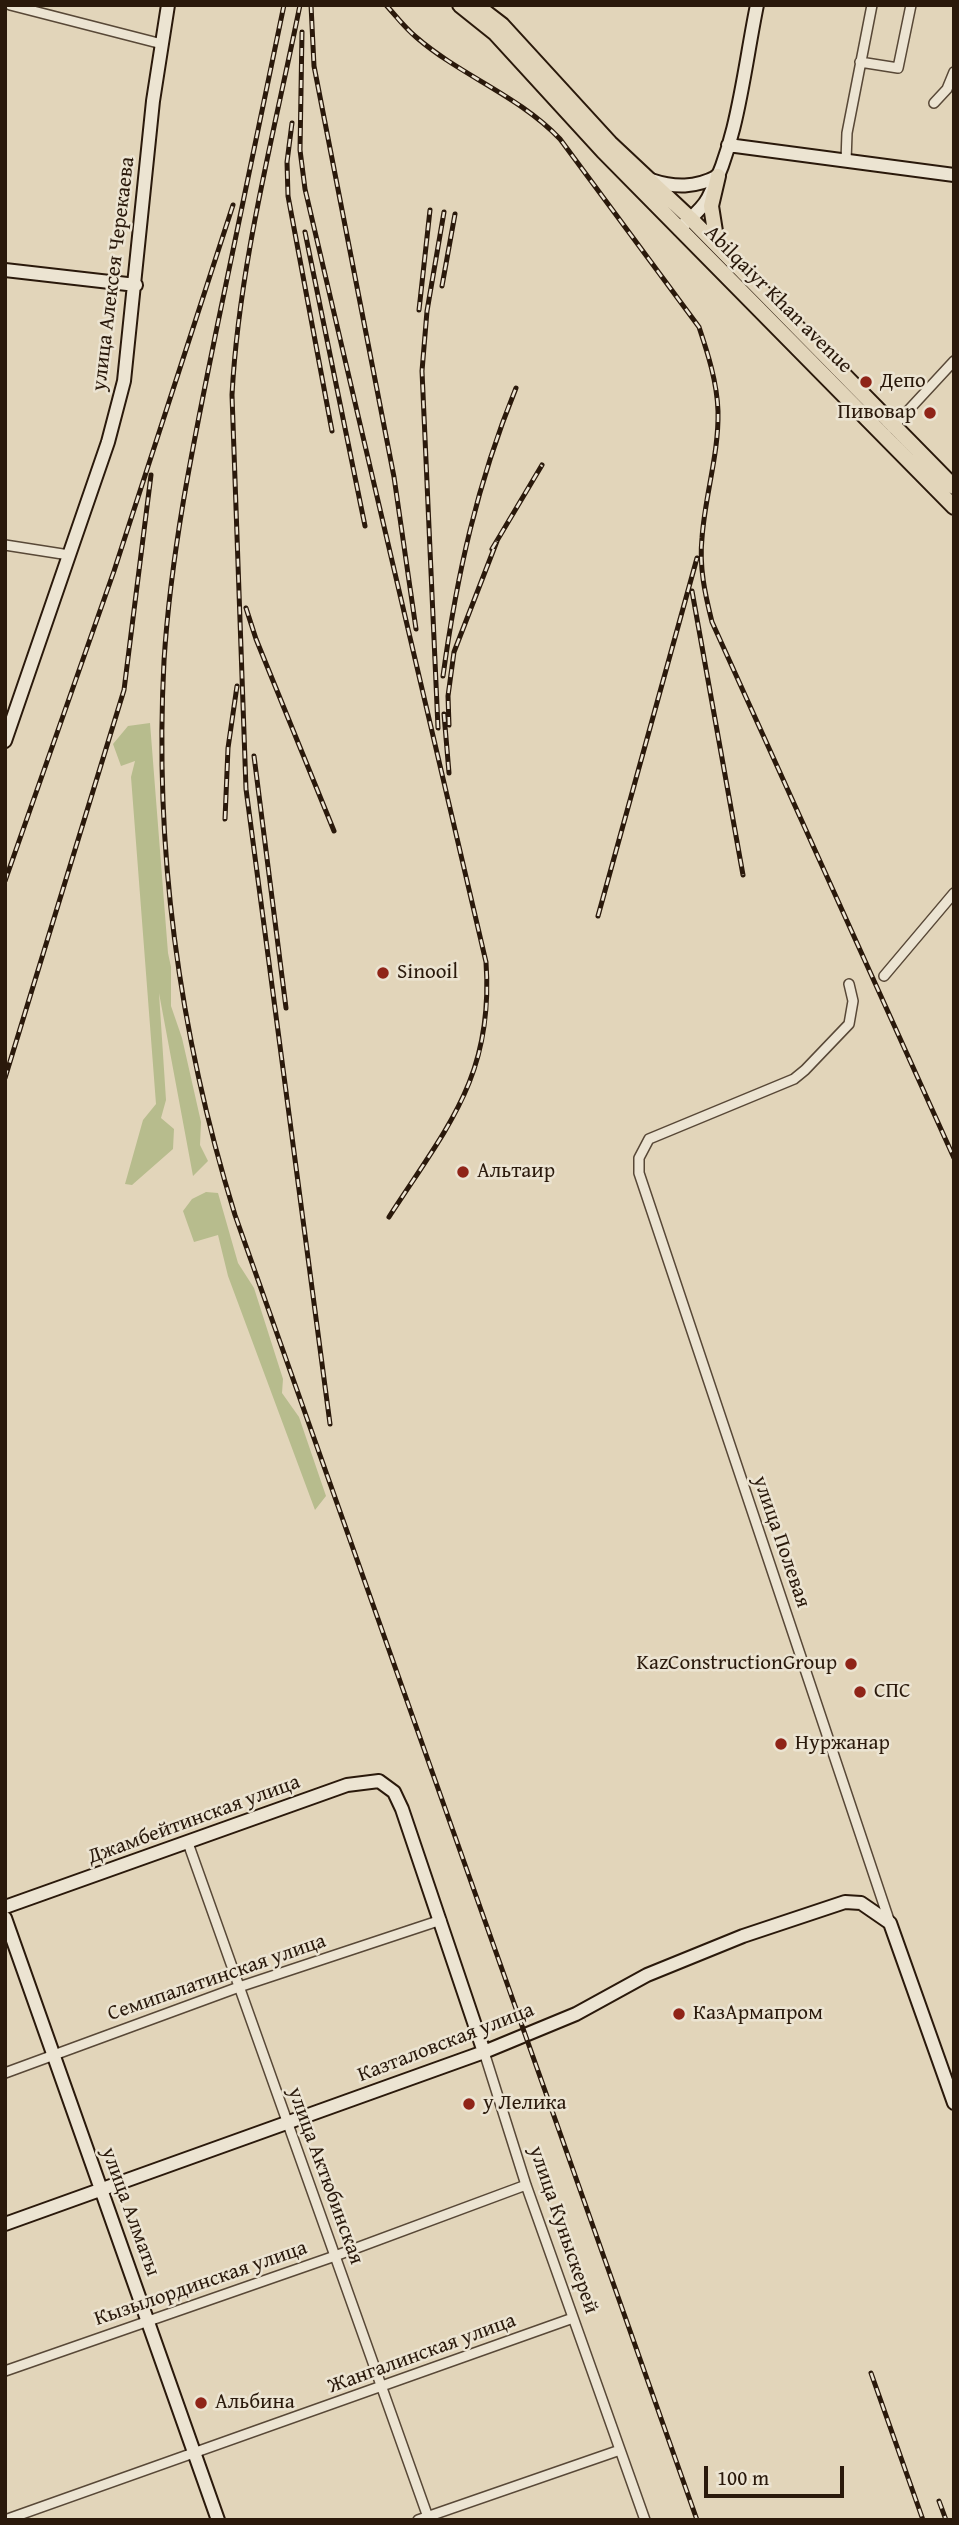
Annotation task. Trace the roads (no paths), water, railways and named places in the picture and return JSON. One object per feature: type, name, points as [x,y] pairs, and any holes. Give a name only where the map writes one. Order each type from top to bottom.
[{"type":"main road","points":[[460,5],[495,33],[606,147]]},
{"type":"main road","points":[[477,5],[502,25],[606,147]]},
{"type":"main road","name":"Abilqaiyr Khan avenue","points":[[606,147],[650,180],[690,218],[889,432],[954,507]]},
{"type":"main road","name":"Abilqaiyr Khan avenue","points":[[606,147],[679,229],[889,432],[954,486]]},
{"type":"main road","points":[[717,246],[711,206],[718,176]]},
{"type":"street","points":[[10,5],[162,44]]},
{"type":"street","name":"улица Алексея Черекаева","points":[[5,741],[116,416],[130,345],[168,5]]},
{"type":"street","points":[[679,229],[707,201],[718,176],[728,145],[757,5]]},
{"type":"street","points":[[846,161],[860,62],[872,5]]},
{"type":"street","points":[[860,62],[898,68],[911,5]]},
{"type":"street","points":[[934,103],[947,89],[954,72]]},
{"type":"street","points":[[728,145],[954,176]]},
{"type":"street","points":[[650,180],[673,188],[705,183],[718,176]]},
{"type":"street","points":[[5,270],[136,285]]},
{"type":"street","points":[[889,432],[954,361]]},
{"type":"street","points":[[5,545],[69,555]]},
{"type":"street","points":[[884,976],[954,894]]},
{"type":"street","name":"улица Полевая","points":[[849,984],[853,1001],[849,1024],[818,1060],[794,1079],[649,1139],[639,1158],[639,1173],[890,1923]]},
{"type":"street","name":"Джамбейтинская улица","points":[[5,1907],[363,1781],[379,1781],[394,1792]]},
{"type":"street","name":"улица Куныскерей","points":[[394,1792],[441,1920],[526,2185],[645,2520]]},
{"type":"street","name":"улица Актюбинская","points":[[188,1843],[382,2388],[425,2519]]},
{"type":"street","name":"Казталовская улица","points":[[5,2224],[484,2052],[576,2014],[647,1975],[810,1912],[845,1902],[861,1903],[890,1923]]},
{"type":"street","name":"улица Алматы","points":[[5,1917],[218,2520]]},
{"type":"street","name":"Семипалатинская улица","points":[[5,2073],[239,1987],[441,1920]]},
{"type":"street","points":[[890,1923],[954,2103]]},
{"type":"street","name":"Кызылординская улица","points":[[5,2371],[335,2256],[526,2185]]},
{"type":"street","name":"Жангалинская улица","points":[[7,2519],[573,2318]]},
{"type":"street","points":[[425,2519],[620,2450]]},
{"type":"street","points":[[5,2514],[7,2519]]},
{"type":"railway","points":[[284,5],[192,454],[167,619],[162,732],[163,802],[167,872],[185,1010],[215,1147],[235,1215],[697,2520]]},
{"type":"railway","points":[[300,5],[250,248],[232,395],[246,789],[330,1424]]},
{"type":"railway","points":[[311,5],[314,66],[394,477],[416,629]]},
{"type":"railway","points":[[386,5],[408,30],[433,51],[526,110],[560,139],[699,327],[714,379],[718,411],[701,549],[703,580],[712,622],[954,1158]]},
{"type":"railway","points":[[302,32],[300,150],[305,189],[486,962],[487,1002],[474,1069],[447,1127],[389,1217]]},
{"type":"railway","points":[[292,123],[287,162],[288,196],[332,431]]},
{"type":"railway","points":[[5,881],[114,571],[233,205]]},
{"type":"railway","points":[[419,310],[430,210]]},
{"type":"railway","points":[[438,728],[422,371],[427,311],[444,212]]},
{"type":"railway","points":[[442,286],[455,214]]},
{"type":"railway","points":[[305,232],[365,526]]},
{"type":"railway","points":[[443,676],[462,565],[479,494],[516,388]]},
{"type":"railway","points":[[492,549],[542,465]]},
{"type":"railway","points":[[5,1078],[124,690],[151,475]]},
{"type":"railway","points":[[449,725],[448,696],[454,652],[497,541]]},
{"type":"railway","points":[[598,916],[697,558]]},
{"type":"railway","points":[[692,591],[743,875]]},
{"type":"railway","points":[[246,608],[334,831]]},
{"type":"railway","points":[[225,819],[228,748],[237,686]]},
{"type":"railway","points":[[444,714],[449,773]]},
{"type":"railway","points":[[254,756],[286,1008]]},
{"type":"railway","points":[[871,2373],[923,2520]]},
{"type":"railway","points":[[939,2501],[946,2520]]},
{"type":"place","name":"Депо","points":[[866,382]]},
{"type":"place","name":"Пивовар","points":[[930,413]]},
{"type":"place","name":"Sinooil","points":[[383,973]]},
{"type":"place","name":"Альтаир","points":[[463,1172]]},
{"type":"place","name":"KazConstructionGroup","points":[[851,1664]]},
{"type":"place","name":"СПС","points":[[860,1692]]},
{"type":"place","name":"Нуржанар","points":[[781,1744]]},
{"type":"place","name":"КазАрмапром","points":[[679,2014]]},
{"type":"place","name":"у Лелика","points":[[469,2104]]},
{"type":"place","name":"Альбина","points":[[201,2403]]}]
